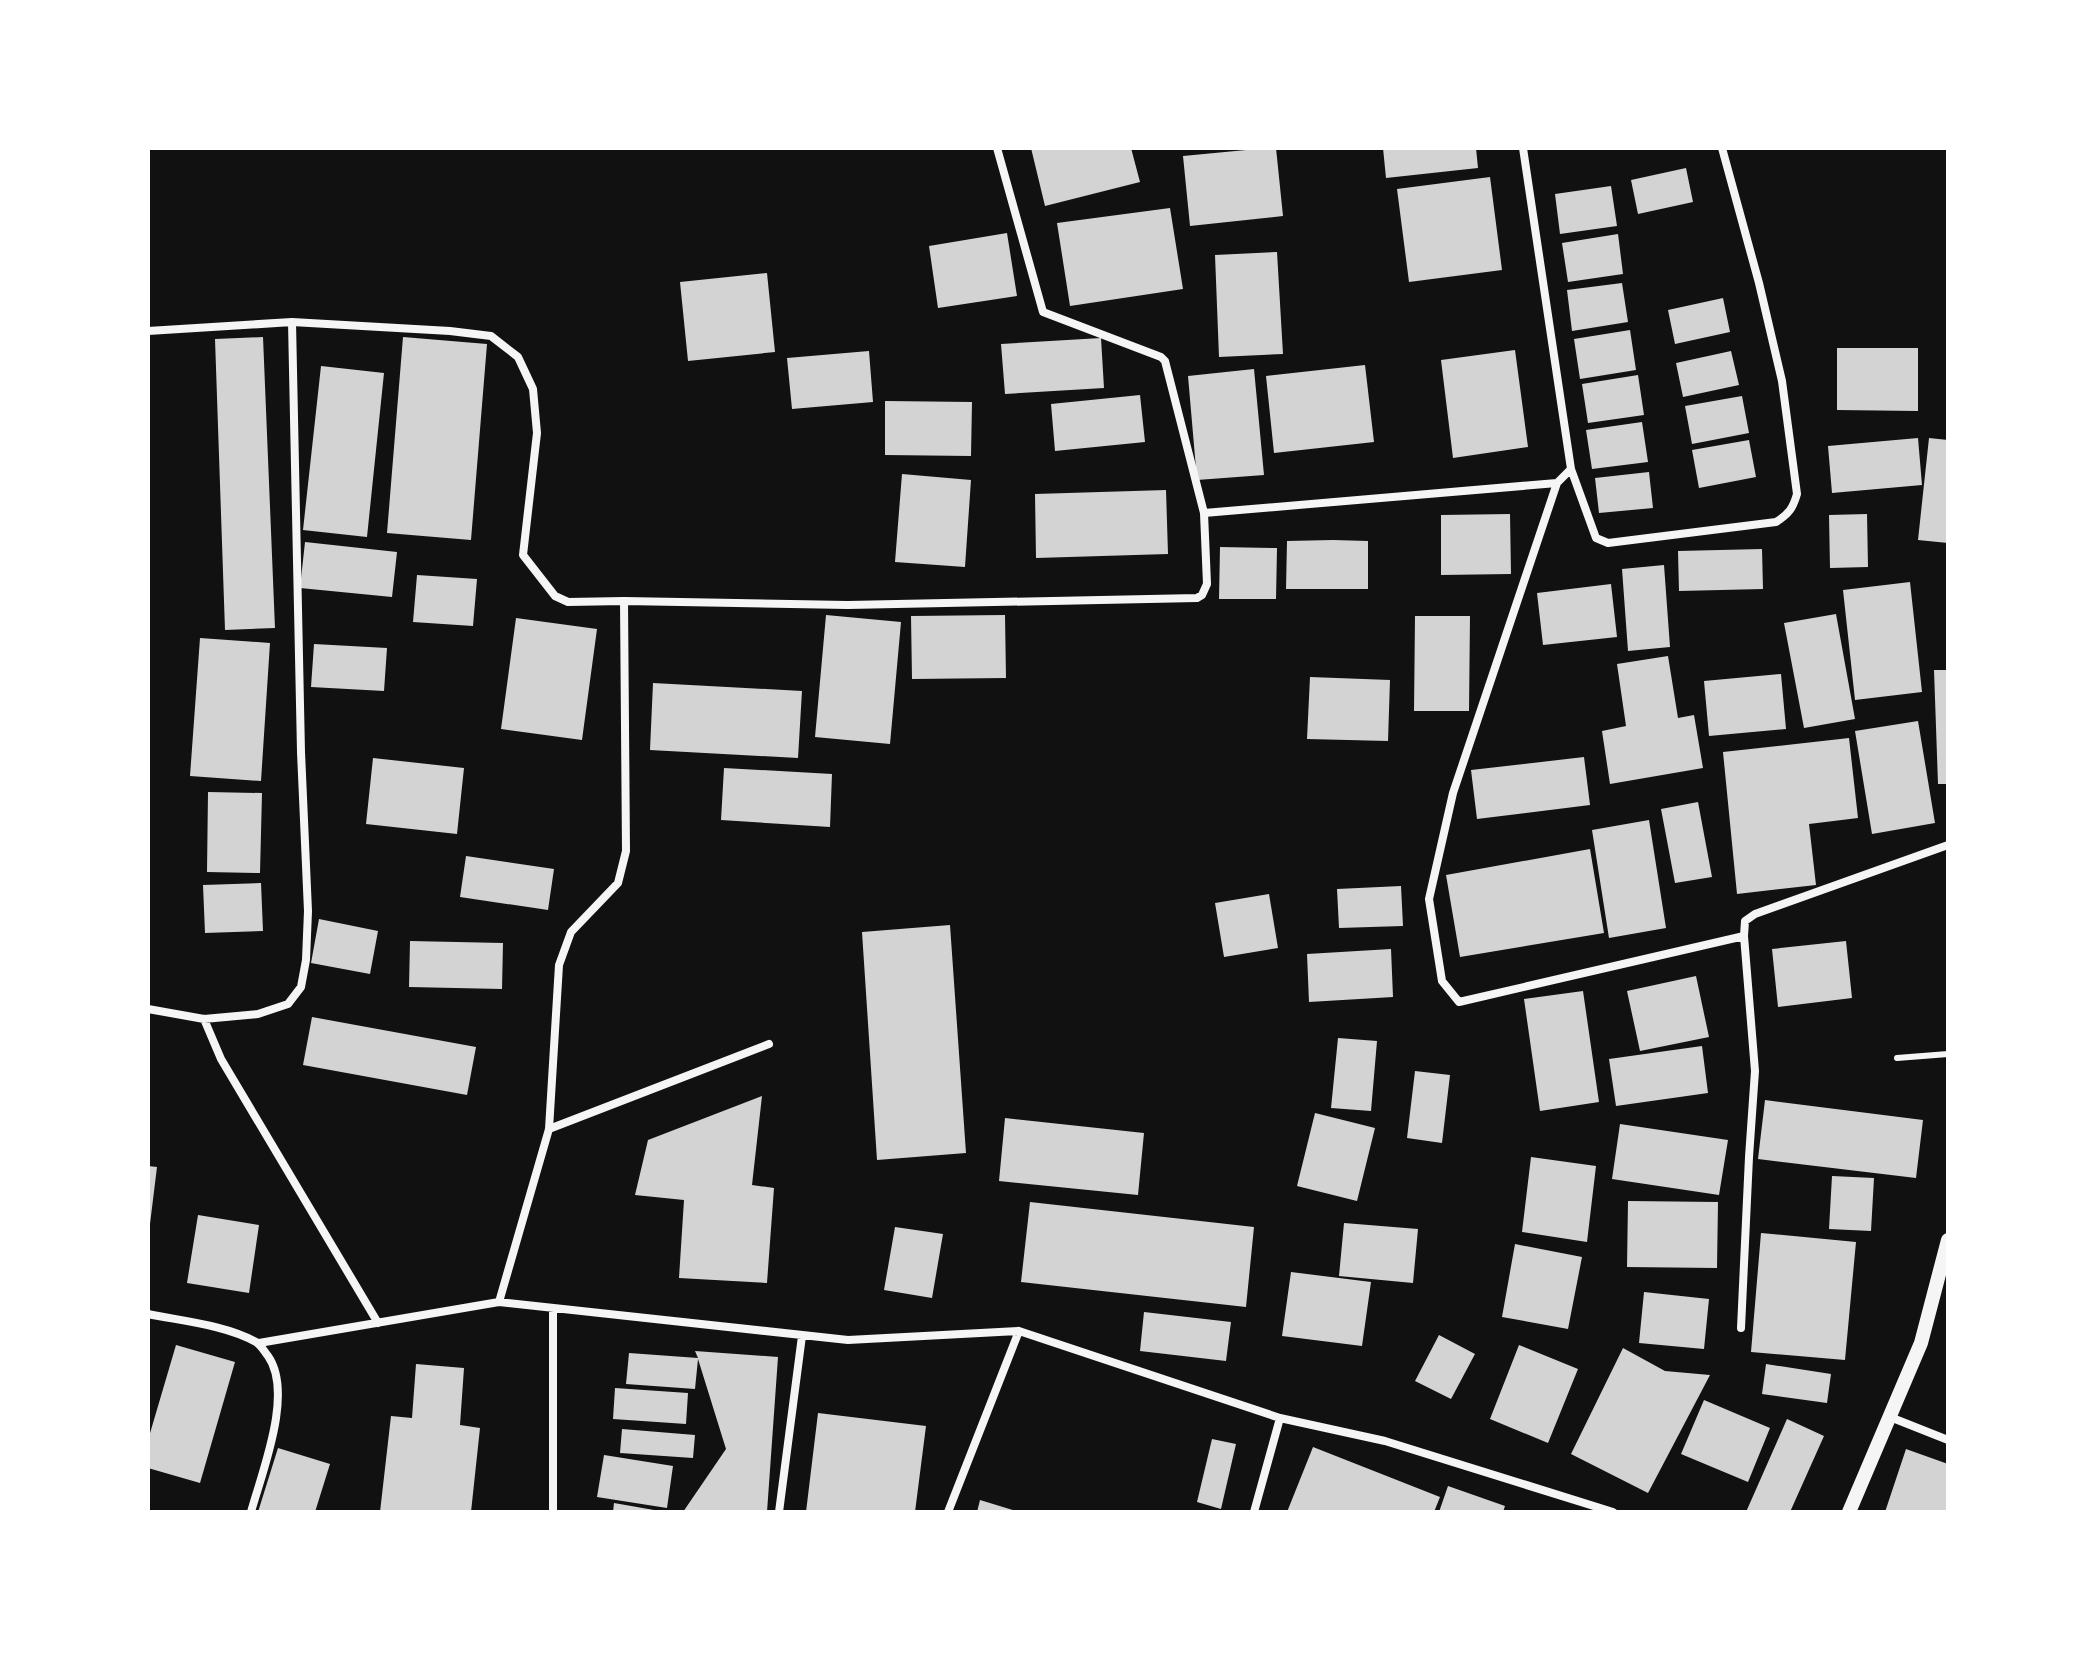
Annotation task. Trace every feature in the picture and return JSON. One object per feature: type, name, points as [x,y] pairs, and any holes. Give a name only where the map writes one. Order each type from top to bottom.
[{"type":"street","points":[[148,331],[292,322],[491,336],[518,357],[533,389],[537,433],[523,553],[555,596],[564,601],[848,605],[1197,598],[1207,584],[1204,513],[1165,361],[1043,312],[997,148]]},
{"type":"street","points":[[1523,148],[1571,469],[1596,538],[1608,543],[1765,525],[1787,515],[1794,506],[1797,494],[1782,381],[1722,148]]},
{"type":"street","points":[[148,1009],[204,1019],[258,1014],[288,1004],[301,987],[306,960],[308,911],[301,752],[292,322]]},
{"type":"street","points":[[1571,469],[1557,483],[1453,793],[1429,899],[1442,981],[1459,1002],[1744,936]]},
{"type":"street","points":[[1204,513],[1557,483]]},
{"type":"street","points":[[499,1302],[549,1129],[559,965],[571,932],[618,883],[626,851],[624,601]]},
{"type":"street","points":[[1741,1328],[1755,1071],[1745,921],[1755,914],[1948,845]]},
{"type":"street","points":[[204,1019],[221,1059],[378,1323]]},
{"type":"street","points":[[549,1129],[769,1044]]},
{"type":"street","points":[[1849,1512],[1921,1343],[1948,1240]]},
{"type":"street","points":[[148,1314],[224,1330],[259,1343],[499,1302],[848,1340],[1019,1331],[1280,1418],[1385,1441],[1613,1512]]},
{"type":"street","points":[[553,1308],[553,1512]]},
{"type":"street","points":[[948,1512],[1019,1331]]},
{"type":"street","points":[[779,1512],[802,1336]]},
{"type":"street","points":[[251,1512],[277,1417],[279,1383],[272,1362],[259,1343]]},
{"type":"street","points":[[1890,1417],[1948,1440]]},
{"type":"street","points":[[1254,1512],[1280,1418]]},
{"type":"lane","points":[[1897,1058],[1948,1054]]},
{"type":"building","points":[[1031,148],[1131,148],[1140,182],[1045,206]]},
{"type":"building","points":[[1276,148],[1283,216],[1190,226],[1183,156]]},
{"type":"building","points":[[1383,148],[1476,148],[1478,168],[1386,178]]},
{"type":"building","points":[[1686,168],[1693,202],[1638,214],[1631,180]]},
{"type":"building","points":[[1490,177],[1502,270],[1409,282],[1397,189]]},
{"type":"building","points":[[1611,186],[1617,226],[1560,234],[1555,194]]},
{"type":"building","points":[[1170,208],[1183,289],[1070,306],[1057,223]]},
{"type":"building","points":[[1007,233],[1017,296],[938,308],[929,246]]},
{"type":"building","points":[[1618,234],[1623,274],[1568,282],[1562,243]]},
{"type":"building","points":[[1277,252],[1283,354],[1219,357],[1215,255]]},
{"type":"building","points":[[767,273],[775,352],[688,361],[680,282]]},
{"type":"building","points":[[1622,283],[1628,322],[1572,331],[1567,290]]},
{"type":"building","points":[[1723,298],[1730,332],[1675,344],[1668,310]]},
{"type":"building","points":[[1630,330],[1636,370],[1580,379],[1574,339]]},
{"type":"building","points":[[263,337],[275,628],[225,630],[215,339]]},
{"type":"building","points":[[403,337],[487,344],[471,540],[387,533]]},
{"type":"building","points":[[1101,338],[1104,388],[1005,394],[1001,344]]},
{"type":"building","points":[[1837,348],[1918,348],[1918,411],[1837,410]]},
{"type":"building","points":[[1515,350],[1528,447],[1453,458],[1441,360]]},
{"type":"building","points":[[869,351],[873,402],[792,409],[787,358]]},
{"type":"building","points":[[1731,351],[1739,385],[1683,397],[1676,363]]},
{"type":"building","points":[[1365,365],[1374,442],[1274,453],[1266,376]]},
{"type":"building","points":[[321,366],[384,373],[367,537],[303,530]]},
{"type":"building","points":[[1254,369],[1264,475],[1197,480],[1188,376]]},
{"type":"building","points":[[1638,375],[1644,415],[1588,423],[1582,384]]},
{"type":"building","points":[[1140,395],[1145,442],[1055,451],[1051,404]]},
{"type":"building","points":[[1742,396],[1749,433],[1692,444],[1685,406]]},
{"type":"building","points":[[885,401],[972,402],[971,456],[885,455]]},
{"type":"building","points":[[1642,422],[1648,462],[1592,469],[1586,430]]},
{"type":"building","points":[[1918,438],[1922,485],[1832,493],[1828,446]]},
{"type":"building","points":[[1929,438],[1948,440],[1948,543],[1918,540]]},
{"type":"building","points":[[1749,440],[1756,477],[1699,488],[1692,450]]},
{"type":"building","points":[[1649,472],[1653,508],[1599,513],[1595,478]]},
{"type":"building","points":[[902,474],[971,480],[965,567],[895,562]]},
{"type":"building","points":[[1166,490],[1168,554],[1036,558],[1035,494]]},
{"type":"building","points":[[1510,514],[1511,574],[1441,575],[1441,515]]},
{"type":"building","points":[[1867,514],[1868,567],[1830,568],[1829,515]]},
{"type":"building","points":[[1287,541],[1368,541],[1368,589],[1286,589]]},
{"type":"building","points":[[305,542],[397,552],[392,597],[300,588]]},
{"type":"building","points":[[1220,547],[1277,548],[1276,599],[1219,599]]},
{"type":"building","points":[[1762,549],[1763,589],[1679,591],[1678,551]]},
{"type":"building","points":[[1664,565],[1670,647],[1628,651],[1622,569]]},
{"type":"building","points":[[417,575],[477,579],[473,626],[413,622]]},
{"type":"building","points":[[1910,582],[1922,692],[1855,700],[1843,590]]},
{"type":"building","points":[[1611,584],[1617,637],[1543,645],[1537,593]]},
{"type":"building","points":[[1836,614],[1855,719],[1804,728],[1784,623]]},
{"type":"building","points":[[826,615],[901,622],[890,744],[815,737]]},
{"type":"building","points":[[1005,615],[1006,678],[912,679],[911,616]]},
{"type":"building","points":[[1415,616],[1470,616],[1469,711],[1414,711]]},
{"type":"building","points":[[516,618],[597,629],[582,740],[501,729]]},
{"type":"building","points":[[200,638],[270,643],[261,781],[190,776]]},
{"type":"building","points":[[314,644],[387,648],[384,691],[311,687]]},
{"type":"building","points":[[1668,656],[1678,718],[1694,715],[1703,768],[1610,784],[1602,731],[1626,726],[1617,664]]},
{"type":"building","points":[[1934,670],[1948,670],[1948,784],[1938,784]]},
{"type":"building","points":[[1781,674],[1786,729],[1709,736],[1704,681]]},
{"type":"building","points":[[1310,677],[1390,680],[1388,741],[1307,739]]},
{"type":"building","points":[[653,683],[802,691],[798,758],[650,750]]},
{"type":"building","points":[[1918,721],[1935,823],[1872,834],[1855,731]]},
{"type":"building","points":[[1849,738],[1858,818],[1809,824],[1816,885],[1737,894],[1723,752]]},
{"type":"building","points":[[1584,757],[1590,805],[1477,819],[1471,770]]},
{"type":"building","points":[[373,758],[464,768],[457,834],[366,824]]},
{"type":"building","points":[[724,768],[832,774],[830,827],[721,820]]},
{"type":"building","points":[[208,792],[262,793],[260,873],[207,872]]},
{"type":"building","points":[[1698,802],[1712,877],[1675,883],[1661,809]]},
{"type":"building","points":[[1649,820],[1666,928],[1609,938],[1592,830]]},
{"type":"building","points":[[1590,849],[1604,933],[1460,957],[1446,875]]},
{"type":"building","points":[[466,856],[554,869],[548,910],[460,897]]},
{"type":"building","points":[[261,883],[263,931],[205,933],[203,885]]},
{"type":"building","points":[[1401,886],[1403,926],[1339,928],[1337,889]]},
{"type":"building","points":[[1269,894],[1278,948],[1224,957],[1215,903]]},
{"type":"building","points":[[319,919],[378,931],[370,974],[311,963]]},
{"type":"building","points":[[950,925],[966,1153],[877,1160],[862,932]]},
{"type":"building","points":[[410,941],[503,943],[502,989],[409,987]]},
{"type":"building","points":[[1846,941],[1852,998],[1778,1007],[1772,949]]},
{"type":"building","points":[[1391,949],[1393,997],[1309,1002],[1307,954]]},
{"type":"building","points":[[1696,976],[1709,1037],[1640,1051],[1627,991]]},
{"type":"building","points":[[1583,991],[1599,1102],[1540,1111],[1524,999]]},
{"type":"building","points":[[312,1017],[476,1047],[467,1095],[303,1065]]},
{"type":"building","points":[[1338,1038],[1377,1041],[1371,1111],[1331,1108]]},
{"type":"building","points":[[1702,1046],[1708,1093],[1616,1106],[1609,1059]]},
{"type":"building","points":[[1415,1071],[1450,1075],[1442,1143],[1407,1138]]},
{"type":"building","points":[[762,1096],[752,1185],[774,1188],[767,1283],[679,1278],[684,1200],[635,1195],[648,1140]]},
{"type":"building","points":[[1765,1100],[1923,1120],[1916,1178],[1758,1159]]},
{"type":"building","points":[[1315,1113],[1375,1128],[1357,1201],[1297,1186]]},
{"type":"building","points":[[1005,1118],[1144,1133],[1138,1195],[999,1181]]},
{"type":"building","points":[[1620,1124],[1728,1140],[1719,1195],[1612,1179]]},
{"type":"building","points":[[1531,1157],[1596,1166],[1587,1242],[1522,1232]]},
{"type":"building","points":[[148,1166],[157,1167],[150,1224],[148,1223]]},
{"type":"building","points":[[1832,1176],[1874,1178],[1871,1231],[1829,1229]]},
{"type":"building","points":[[1628,1201],[1718,1202],[1717,1268],[1627,1267]]},
{"type":"building","points":[[1030,1202],[1254,1227],[1246,1307],[1021,1282]]},
{"type":"building","points":[[198,1215],[259,1225],[249,1293],[187,1283]]},
{"type":"building","points":[[1344,1223],[1418,1229],[1413,1283],[1339,1276]]},
{"type":"building","points":[[895,1227],[943,1234],[932,1298],[884,1290]]},
{"type":"building","points":[[1761,1233],[1856,1242],[1845,1360],[1751,1352]]},
{"type":"building","points":[[1515,1244],[1582,1257],[1568,1329],[1502,1317]]},
{"type":"building","points":[[1291,1272],[1371,1282],[1362,1346],[1282,1336]]},
{"type":"building","points":[[1644,1292],[1709,1299],[1704,1349],[1639,1343]]},
{"type":"building","points":[[1144,1312],[1231,1322],[1226,1361],[1140,1351]]},
{"type":"building","points":[[1439,1335],[1475,1354],[1451,1399],[1415,1381]]},
{"type":"building","points":[[176,1345],[235,1362],[200,1483],[148,1468],[148,1440]]},
{"type":"building","points":[[1519,1345],[1578,1369],[1548,1443],[1490,1419]]},
{"type":"building","points":[[1623,1348],[1665,1371],[1710,1375],[1648,1493],[1571,1454]]},
{"type":"building","points":[[695,1351],[778,1357],[767,1512],[683,1512],[726,1449],[698,1359],[695,1389],[626,1384],[629,1353],[698,1358]]},
{"type":"building","points":[[416,1364],[464,1368],[460,1425],[480,1428],[471,1512],[380,1512],[391,1416],[412,1418]]},
{"type":"building","points":[[1766,1364],[1831,1374],[1827,1403],[1762,1394]]},
{"type":"building","points":[[615,1388],[688,1393],[686,1424],[613,1419]]},
{"type":"building","points":[[1704,1400],[1770,1428],[1748,1482],[1681,1454]]},
{"type":"building","points":[[818,1413],[926,1426],[915,1512],[806,1512]]},
{"type":"building","points":[[1787,1419],[1824,1436],[1790,1512],[1746,1512]]},
{"type":"building","points":[[622,1429],[695,1435],[693,1458],[620,1453]]},
{"type":"building","points":[[1212,1439],[1236,1444],[1221,1509],[1197,1502]]},
{"type":"building","points":[[1313,1447],[1440,1497],[1434,1512],[1287,1512]]},
{"type":"building","points":[[278,1448],[330,1464],[315,1512],[258,1512]]},
{"type":"building","points":[[1906,1449],[1948,1464],[1948,1512],[1885,1512]]},
{"type":"building","points":[[604,1455],[673,1466],[667,1508],[597,1497]]},
{"type":"building","points":[[1448,1486],[1505,1506],[1503,1512],[1439,1512]]},
{"type":"building","points":[[980,1500],[1016,1511],[1016,1512],[977,1512]]},
{"type":"building","points":[[614,1503],[654,1510],[654,1512],[613,1512]]}]
